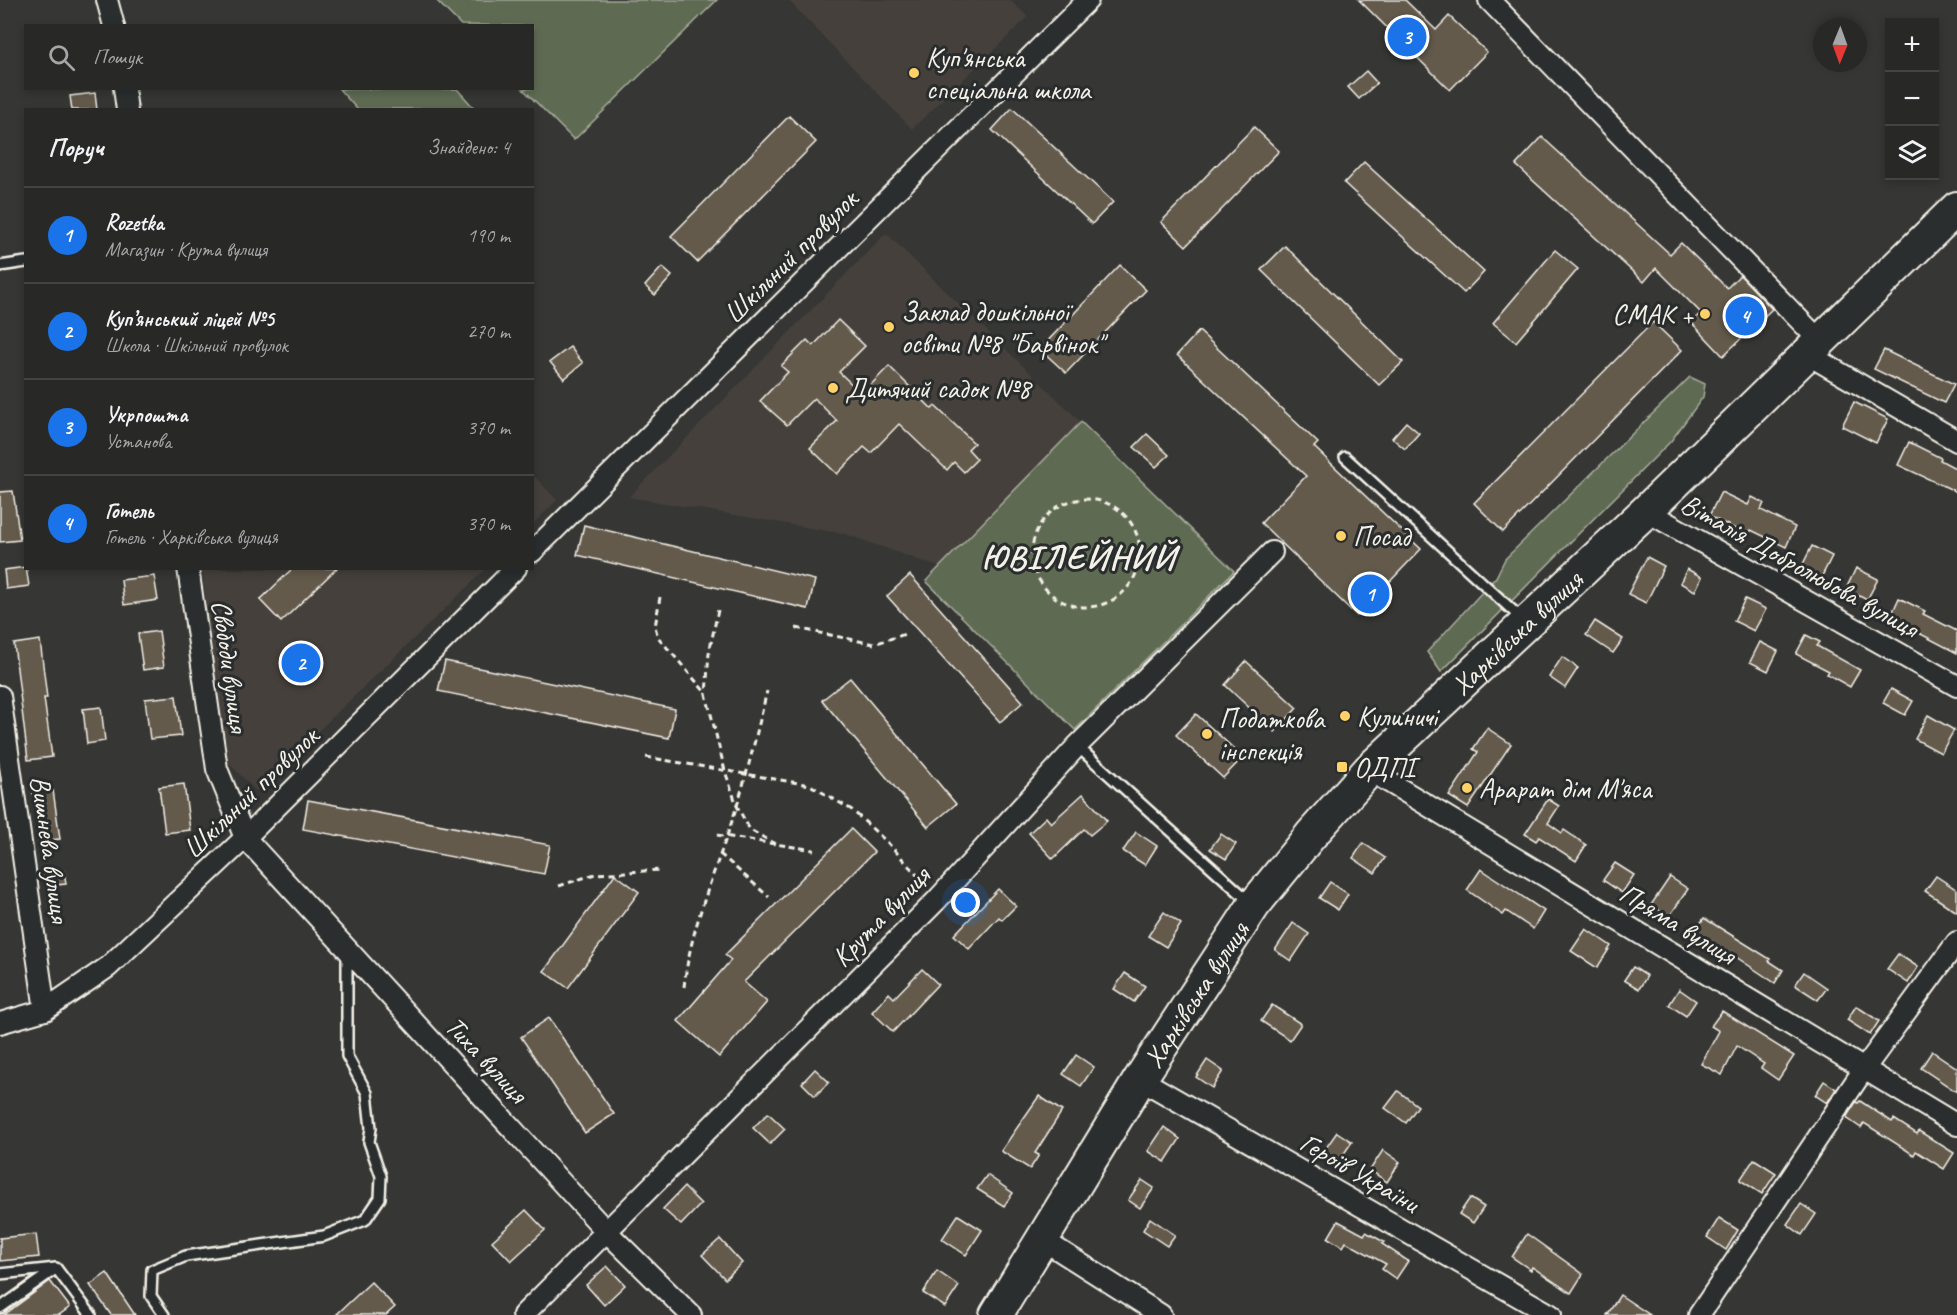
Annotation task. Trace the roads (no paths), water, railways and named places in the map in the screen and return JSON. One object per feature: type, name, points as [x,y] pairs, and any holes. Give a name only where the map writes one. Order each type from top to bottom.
[{"type":"main road","name":"Харківська вулиця","points":[[996,1315],[1140,1079],[1254,905],[1311,835],[1369,770],[1646,511],[1956,210]]},
{"type":"street","points":[[106,0],[113,24]]},
{"type":"street","name":"Шкільний провулок","points":[[534,550],[1088,0]]},
{"type":"street","points":[[1489,0],[1813,347],[1957,441]]},
{"type":"street","points":[[124,90],[127,108]]},
{"type":"street","name":"Віталія Добролюбова вулиця","points":[[1646,511],[1957,686]]},
{"type":"street","name":"Крута вулиця","points":[[523,1315],[939,898],[1077,747],[1272,552]]},
{"type":"street","name":"Свободи вулиця","points":[[188,570],[217,769],[245,838]]},
{"type":"street","name":"Шкільний провулок","points":[[0,1023],[45,1010],[108,967],[245,838],[514,570]]},
{"type":"street","name":"Вишнева вулиця","points":[[0,696],[45,1010]]},
{"type":"street","name":"Пряма вулиця","points":[[1369,770],[1957,1125]]},
{"type":"street","name":"Тиха вулиця","points":[[245,838],[607,1232],[691,1315]]},
{"type":"street","points":[[1699,1315],[1864,1070],[1957,942]]},
{"type":"street","name":"Героїв України","points":[[1140,1079],[1551,1315]]},
{"type":"street","points":[[1043,1240],[1161,1315]]},
{"type":"lane","points":[[0,266],[24,262]]},
{"type":"lane","points":[[1345,457],[1527,623]]},
{"type":"lane","points":[[1077,747],[1254,905]]},
{"type":"lane","points":[[164,1315],[151,1296],[152,1270],[186,1256],[324,1236],[365,1220],[380,1198],[381,1176],[369,1142],[367,1093],[347,1056],[346,948]]},
{"type":"lane","points":[[0,1274],[56,1268]]},
{"type":"lane","points":[[0,1308],[56,1268]]},
{"type":"lane","points":[[56,1268],[87,1314]]},
{"type":"place","name":"Укрпошта","points":[[1407,37]]},
{"type":"place","name":"Куп'янська спеціальна школа","points":[[914,73]]},
{"type":"place","name":"СМАК +","points":[[1705,314]]},
{"type":"place","name":"Готель","points":[[1745,316]]},
{"type":"place","name":"Заклад дошкільної освіти №8 \"Барвінок\"","points":[[889,327]]},
{"type":"place","name":"Дитячий садок №8","points":[[833,388]]},
{"type":"place","name":"Посад","points":[[1341,536]]},
{"type":"place","name":"Rozetka","points":[[1370,594]]},
{"type":"place","name":"Куп’янський ліцей №5","points":[[301,663]]},
{"type":"place","name":"Кулиничі","points":[[1345,716]]},
{"type":"place","name":"Податкова інспекція","points":[[1207,734]]},
{"type":"place","name":"ОДПІ","points":[[1342,767]]},
{"type":"place","name":"Арарат дім М'яса","points":[[1467,788]]},
{"type":"district","name":"ЮВІЛЕЙНИЙ","points":[[1079,556]]}]
